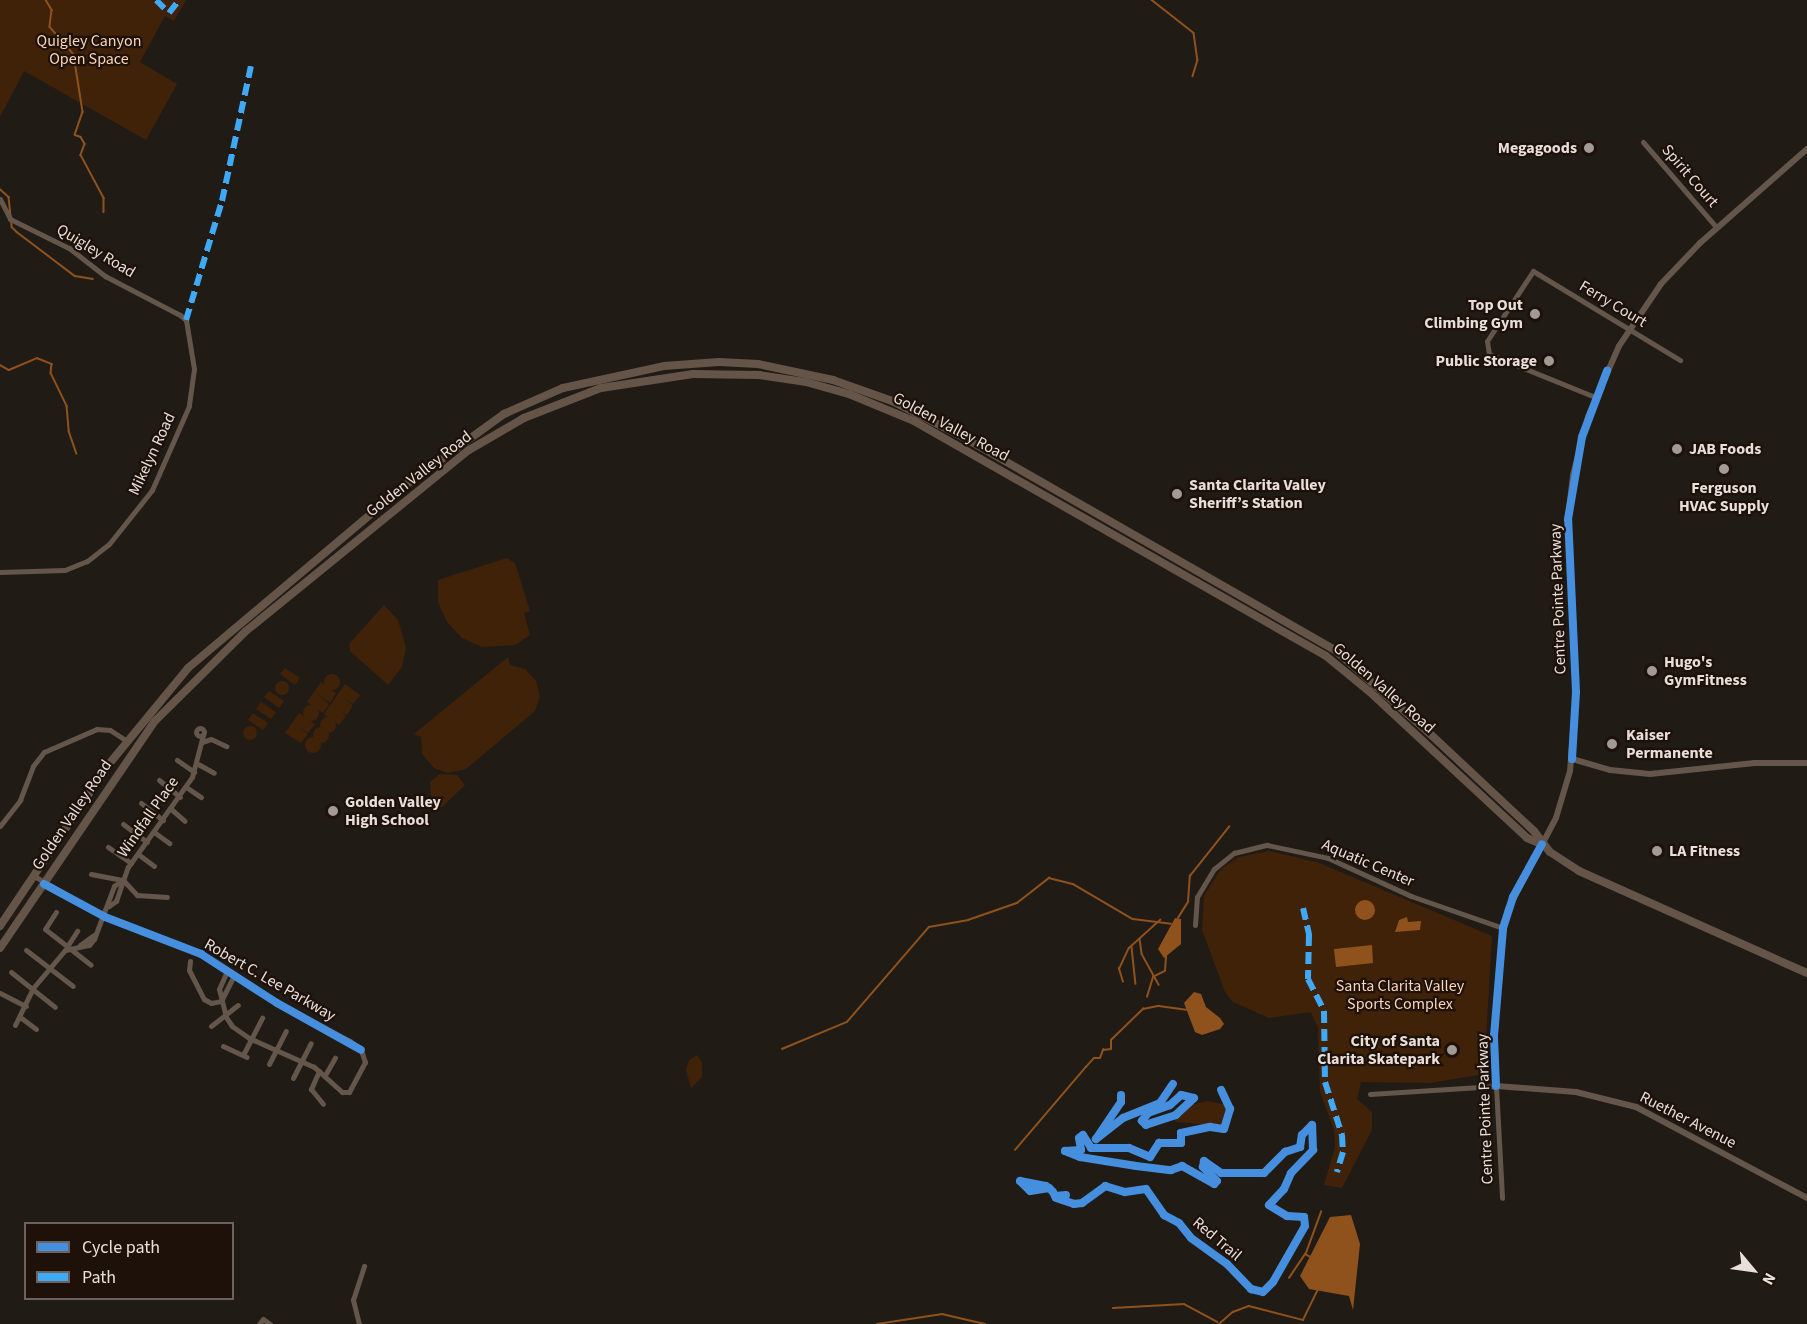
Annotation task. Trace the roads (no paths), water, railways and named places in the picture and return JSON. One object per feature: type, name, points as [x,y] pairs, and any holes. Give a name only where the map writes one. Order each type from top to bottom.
[{"type":"main road","name":"Golden Valley Road","points":[[0,926],[127,741],[188,669],[237,624],[403,488],[504,414],[563,388],[664,366],[758,364],[833,380],[919,413],[1314,638],[1352,663],[1534,831],[1542,844]]},
{"type":"main road","name":"Golden Valley Road","points":[[0,948],[155,721],[246,631],[469,450],[524,418],[601,388],[668,376],[718,373],[806,382],[898,413],[1306,643],[1371,692],[1527,838],[1542,844],[1613,888],[1807,973]]},
{"type":"street","name":"Spirit Court","points":[[1643,142],[1717,228]]},
{"type":"street","name":"Centre Pointe Parkway","points":[[1502,1198],[1494,1036],[1503,928],[1513,897],[1561,806],[1572,759],[1576,692],[1568,519],[1577,457],[1595,397],[1629,330],[1674,270],[1717,228],[1807,149]]},
{"type":"street","name":"Quigley Road","points":[[0,199],[10,219],[69,248],[105,276],[186,320]]},
{"type":"street","name":"Ferry Court","points":[[1595,397],[1489,354],[1487,341],[1533,271],[1680,360]]},
{"type":"street","name":"Mikelyn Road","points":[[0,572],[65,570],[87,561],[109,544],[138,513],[152,490],[189,406],[194,369],[186,320]]},
{"type":"street","points":[[0,826],[20,800],[33,766],[44,752],[97,729],[110,730],[127,741]]},
{"type":"street","name":"Windfall Place","points":[[70,946],[80,945],[94,935],[105,917],[114,886],[123,880],[131,863],[186,787],[198,764],[203,735]]},
{"type":"street","points":[[202,742],[211,739],[226,747]]},
{"type":"street","points":[[1572,759],[1610,770],[1650,774],[1754,763],[1807,763]]},
{"type":"street","points":[[177,760],[194,772]]},
{"type":"street","points":[[198,764],[214,773]]},
{"type":"street","points":[[159,780],[180,797]]},
{"type":"street","points":[[186,787],[201,797]]},
{"type":"street","points":[[141,803],[163,820]]},
{"type":"street","points":[[171,809],[185,821]]},
{"type":"street","points":[[123,824],[147,842]]},
{"type":"street","points":[[154,832],[169,843]]},
{"type":"street","name":"Aquatic Center","points":[[1195,925],[1197,897],[1214,869],[1234,853],[1267,845],[1328,858],[1412,896],[1503,928]]},
{"type":"street","points":[[108,848],[131,863]]},
{"type":"street","points":[[138,854],[154,866]]},
{"type":"street","points":[[92,874],[123,880],[137,895],[167,897]]},
{"type":"street","name":"Robert C. Lee Parkway","points":[[34,876],[44,884],[105,917],[201,954],[361,1050],[365,1062],[349,1092],[342,1092],[325,1075]]},
{"type":"street","points":[[56,912],[45,929],[70,946],[91,965]]},
{"type":"street","points":[[15,1025],[33,989],[70,946],[77,931]]},
{"type":"street","points":[[26,950],[73,986]]},
{"type":"street","points":[[190,961],[189,970],[204,999],[211,1003],[221,1001]]},
{"type":"street","points":[[227,971],[219,988],[226,1017],[252,1039],[303,1060],[325,1075],[336,1058]]},
{"type":"street","points":[[11,972],[55,1007]]},
{"type":"street","points":[[221,1001],[234,975]]},
{"type":"street","points":[[1,991],[26,1006]]},
{"type":"street","points":[[211,1026],[226,1017],[238,1005]]},
{"type":"street","points":[[20,1017],[36,1029]]},
{"type":"street","points":[[223,1046],[245,1056],[262,1018]]},
{"type":"street","points":[[269,1064],[286,1031]]},
{"type":"street","points":[[293,1078],[311,1043]]},
{"type":"street","points":[[319,1071],[311,1089],[323,1104]]},
{"type":"street","name":"Ruether Avenue","points":[[1370,1094],[1496,1086],[1576,1092],[1636,1107],[1807,1198]]},
{"type":"street","points":[[359,1324],[353,1300],[364,1266]]},
{"type":"street","points":[[259,1324],[263,1319],[270,1324]]},
{"type":"waterway","points":[[46,0],[52,10],[50,27],[74,55],[83,112],[75,135],[81,137],[85,144],[81,155],[104,198],[104,212]]},
{"type":"waterway","points":[[1152,0],[1194,33],[1198,60],[1193,76]]},
{"type":"waterway","points":[[0,189],[9,197],[12,227],[17,232],[75,276],[93,279]]},
{"type":"waterway","points":[[0,365],[9,370],[37,358],[52,364],[51,373],[67,406],[69,431],[77,454]]},
{"type":"waterway","points":[[1178,918],[1188,902],[1190,876],[1229,827]]},
{"type":"waterway","points":[[782,1049],[847,1022],[929,927],[968,920],[1017,903],[1049,878],[1073,884],[1133,919],[1171,924]]},
{"type":"waterway","points":[[1123,982],[1119,969],[1129,948],[1160,920]]},
{"type":"waterway","points":[[1140,939],[1142,954],[1159,985]]},
{"type":"waterway","points":[[1132,947],[1136,984]]},
{"type":"waterway","points":[[1147,997],[1153,977],[1165,971],[1166,957]]},
{"type":"waterway","points":[[1015,1150],[1094,1058],[1100,1058],[1103,1050],[1111,1049],[1111,1040],[1143,1009],[1159,1006],[1186,1010]]},
{"type":"waterway","points":[[1306,1253],[1321,1212]]},
{"type":"waterway","points":[[1289,1278],[1305,1254],[1311,1257]]},
{"type":"waterway","points":[[1219,1324],[1233,1312],[1249,1306],[1303,1320],[1318,1289]]},
{"type":"waterway","points":[[1113,1308],[1184,1304],[1218,1322]]},
{"type":"waterway","points":[[877,1324],[942,1314],[985,1324]]},
{"type":"place","name":"Megagoods","points":[[1589,148]]},
{"type":"place","name":"Top Out Climbing Gym","points":[[1535,314]]},
{"type":"place","name":"Public Storage","points":[[1549,361]]},
{"type":"place","name":"JAB Foods","points":[[1677,449]]},
{"type":"place","name":"Ferguson HVAC Supply","points":[[1724,469]]},
{"type":"place","name":"Santa Clarita Valley Sheriff’s Station","points":[[1177,494]]},
{"type":"place","name":"Hugo's GymFitness","points":[[1652,671]]},
{"type":"place","name":"Kaiser Permanente","points":[[1612,744]]},
{"type":"place","name":"Golden Valley High School","points":[[333,811]]},
{"type":"place","name":"LA Fitness","points":[[1657,851]]},
{"type":"place","name":"City of Santa Clarita Skatepark","points":[[1452,1050]]},
{"type":"park label","name":"Quigley Canyon Open Space","points":[[89,50]]},
{"type":"park label","name":"Santa Clarita Valley Sports Complex","points":[[1400,995]]}]
